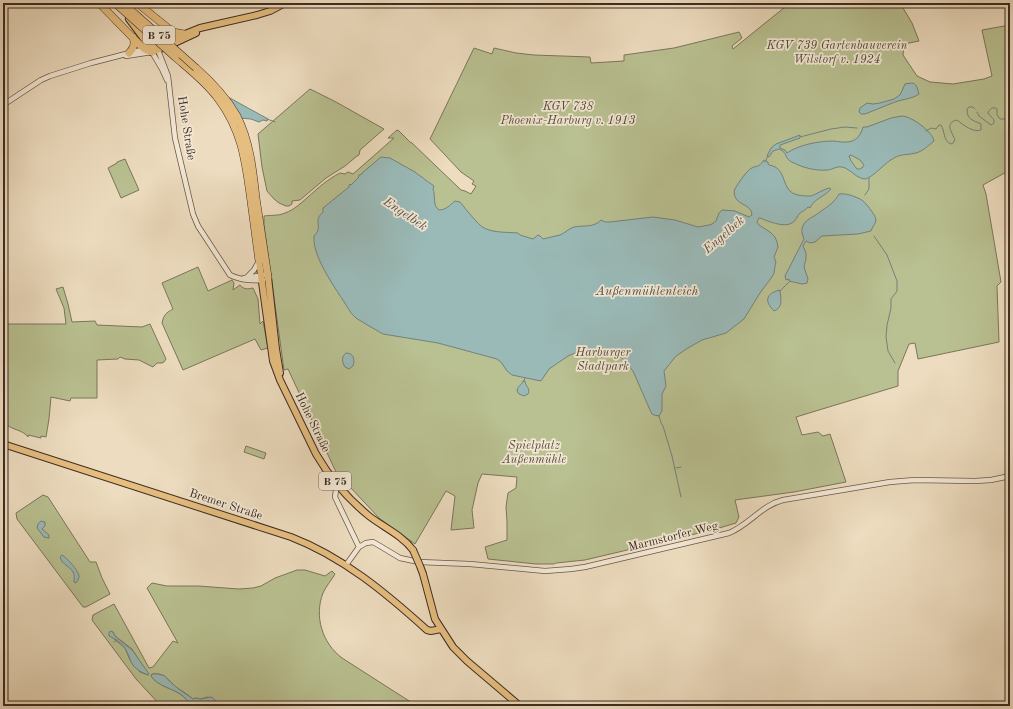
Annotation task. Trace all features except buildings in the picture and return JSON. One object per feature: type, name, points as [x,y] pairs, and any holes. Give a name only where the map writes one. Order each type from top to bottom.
[{"type":"highway","name":"B 75","points":[[99,3],[133,37],[152,49]]},
{"type":"highway","name":"B 75","points":[[117,3],[211,90],[227,112],[242,138]]},
{"type":"highway","name":"B 75","points":[[123,3],[215,86],[232,108],[241,124],[246,166],[255,210],[263,277]]},
{"type":"highway","name":"B 75","points":[[137,3],[175,33],[184,34]]},
{"type":"highway","name":"B 75","points":[[129,53],[134,44],[133,37]]},
{"type":"highway","name":"B 75","points":[[256,220],[259,261]]},
{"type":"main road","points":[[117,3],[136,18],[144,28],[152,49]]},
{"type":"main road","points":[[152,49],[200,28],[266,12],[285,3]]},
{"type":"main road","points":[[152,49],[217,25]]},
{"type":"main road","name":"B 75","points":[[259,261],[263,277]]},
{"type":"main road","name":"Hohe Straße","points":[[263,277],[278,363],[285,390],[316,454],[338,485],[352,500],[369,516],[403,540],[413,550],[423,574],[435,618],[440,626]]},
{"type":"main road","name":"Bremer Straße","points":[[3,444],[291,537],[318,548],[370,581],[422,625],[428,627],[440,626]]},
{"type":"main road","name":"B 75","points":[[440,626],[453,647],[467,661],[520,706]]},
{"type":"street","points":[[3,105],[41,80],[50,76],[91,63],[129,53],[152,49]]},
{"type":"street","points":[[111,58],[132,56],[152,49]]},
{"type":"street","name":"Hohe Straße","points":[[152,49],[169,84],[175,138],[195,221],[228,272],[232,276],[239,278]]},
{"type":"street","points":[[247,277],[254,270],[259,261]]},
{"type":"street","points":[[239,278],[263,277]]},
{"type":"street","points":[[239,278],[246,280],[263,277]]},
{"type":"street","name":"Marmstorfer Weg","points":[[359,547],[366,543],[375,543],[400,558],[419,562],[470,564],[534,570],[571,569],[729,533],[764,509],[784,500],[890,482],[920,480],[975,481],[991,480],[1010,476]]},
{"type":"street","points":[[338,485],[335,497],[359,547],[346,565]]},
{"type":"green space","name":"Harburger Stadtpark","points":[[790,3],[900,3],[912,23],[919,41],[904,44],[903,55],[917,76],[930,82],[953,84],[984,79],[992,76],[982,30],[1010,25],[1010,170],[983,185],[986,194],[1001,282],[997,286],[999,342],[918,359],[915,343],[909,344],[898,371],[898,386],[796,417],[802,435],[818,432],[823,436],[830,434],[846,482],[794,492],[735,500],[739,517],[736,523],[716,529],[585,560],[554,564],[536,564],[488,559],[485,547],[507,540],[506,507],[508,493],[516,488],[517,477],[482,474],[478,483],[472,510],[474,528],[451,530],[455,496],[446,491],[415,544],[379,518],[336,472],[288,369],[284,370],[264,216],[280,215],[288,212],[336,175],[340,173],[345,174],[348,172],[353,174],[394,138],[388,138],[397,130],[461,190],[471,194],[476,186],[472,184],[474,181],[461,172],[430,139],[474,48],[492,54],[494,48],[534,55],[590,57],[591,63],[624,61],[624,55],[674,48],[739,32],[742,38],[732,46],[733,49]]},
{"type":"green space","points":[[310,89],[384,129],[360,150],[359,155],[345,166],[326,178],[300,200],[292,201],[292,204],[286,206],[279,203],[267,191],[258,134]]},
{"type":"green space","points":[[125,159],[139,190],[121,198],[108,168]]},
{"type":"green space","points":[[198,267],[208,291],[232,280],[234,283],[233,290],[240,285],[248,289],[253,288],[258,299],[260,324],[263,321],[268,348],[261,350],[255,339],[183,370],[162,323],[166,314],[173,309],[162,283]]},
{"type":"green space","points":[[63,287],[72,322],[95,321],[97,325],[142,327],[150,324],[166,359],[164,362],[157,363],[153,367],[139,360],[120,357],[118,359],[97,360],[97,398],[71,398],[70,401],[51,397],[46,437],[41,436],[41,438],[28,435],[28,437],[21,431],[3,424],[3,324],[66,324],[64,308],[56,289]]},
{"type":"green space","points":[[246,446],[266,453],[264,459],[244,452]]},
{"type":"green space","points":[[43,495],[48,497],[90,562],[96,562],[110,594],[86,607],[83,607],[17,519],[16,513]]},
{"type":"green space","points":[[297,570],[305,570],[325,576],[332,571],[335,574],[323,593],[319,611],[322,628],[329,645],[342,658],[417,706],[221,706],[213,698],[207,697],[193,699],[177,688],[164,676],[152,674],[151,676],[154,680],[183,696],[190,702],[191,706],[161,706],[136,679],[92,620],[93,615],[114,604],[149,668],[153,667],[173,641],[178,643],[147,588],[152,583],[167,586],[198,586],[239,589],[261,586],[275,578]],"holes":[[[113,632],[115,636],[132,649],[148,675],[140,672],[130,660],[125,648],[110,636]]]},
{"type":"water","points":[[911,83],[916,86],[919,94],[916,96],[895,102],[865,114],[861,114],[859,112],[860,108],[867,103],[880,103],[894,99],[900,95],[905,84]]},
{"type":"water","points":[[228,97],[268,119],[267,121],[263,120],[259,122],[251,119],[240,118]]},
{"type":"water","points":[[902,116],[911,119],[926,129],[933,137],[934,141],[919,152],[894,158],[866,179],[862,179],[842,167],[829,170],[814,170],[802,166],[788,160],[784,152],[779,149],[773,151],[769,157],[767,156],[771,148],[776,144],[800,135],[800,138],[780,145],[780,148],[785,150],[787,153],[797,148],[815,143],[833,141],[850,142],[858,137],[863,127],[867,127],[891,118]],"holes":[[[851,155],[860,160],[864,165],[860,169],[857,169],[849,156]]]},
{"type":"water","name":"Außenmühlenteich","points":[[381,157],[390,158],[415,172],[434,186],[435,203],[439,210],[446,208],[455,201],[460,202],[484,228],[496,232],[518,233],[533,239],[538,235],[543,239],[560,235],[574,227],[592,225],[601,220],[610,222],[653,217],[675,220],[698,227],[712,224],[716,221],[722,210],[735,211],[749,217],[752,215],[751,211],[737,200],[734,192],[740,180],[748,171],[759,166],[764,160],[768,162],[769,165],[779,170],[788,189],[792,193],[811,196],[826,189],[831,189],[810,208],[808,207],[800,213],[792,223],[785,225],[759,218],[757,222],[759,225],[770,232],[775,237],[777,242],[778,247],[774,257],[776,262],[772,277],[744,319],[726,333],[702,340],[676,356],[664,371],[666,386],[662,394],[662,411],[659,416],[652,414],[633,371],[621,357],[613,353],[588,349],[575,353],[549,369],[541,381],[512,375],[497,359],[438,343],[383,334],[356,318],[351,313],[322,265],[317,255],[314,236],[317,233],[318,219],[323,212],[323,208],[349,187],[349,185],[351,185],[358,178],[359,175]]},
{"type":"water","points":[[839,194],[847,194],[855,197],[862,200],[867,205],[876,219],[871,231],[858,234],[822,236],[815,242],[810,243],[806,241],[803,246],[806,253],[804,267],[808,279],[807,283],[802,284],[789,281],[789,279],[786,280],[785,276],[804,239],[802,230],[804,223],[831,204]]},
{"type":"water","points":[[779,290],[781,303],[779,308],[774,311],[769,304],[768,298],[771,294]]},
{"type":"water","points":[[346,353],[351,354],[354,359],[353,366],[349,369],[345,367],[343,361],[343,356]]},
{"type":"water","points":[[523,381],[525,381],[529,391],[528,394],[524,396],[519,394],[517,391],[518,387]]},
{"type":"water","points":[[41,521],[45,522],[45,526],[42,529],[49,535],[49,538],[44,537],[37,528]]},
{"type":"water","points":[[62,555],[77,571],[79,578],[77,582],[74,582],[74,574],[61,560],[60,557]]},
{"type":"water","points":[[112,631],[115,636],[133,651],[149,674],[148,675],[139,671],[131,663],[123,645],[109,636],[109,632]]},
{"type":"water","points":[[152,674],[165,676],[174,685],[193,699],[211,697],[221,706],[191,706],[190,702],[183,696],[154,680],[151,676]]},
{"type":"waterway","name":"Engelbek","points":[[926,131],[931,128],[936,129],[939,125],[941,125],[945,138],[948,143],[951,144],[955,140],[950,128],[953,121],[957,120],[972,129],[978,131],[981,130],[981,124],[969,118],[967,113],[967,109],[969,107],[973,107],[975,109]]},
{"type":"waterway","name":"Engelbek","points":[[977,112],[979,116],[991,125],[994,123],[994,120],[988,113],[992,108],[997,109],[997,115],[1000,119],[1006,119],[1010,116]]},
{"type":"waterway","name":"Engelbek","points":[[267,119],[275,122]]},
{"type":"waterway","points":[[800,137],[831,129],[845,127],[857,128]]},
{"type":"waterway","name":"Engelbek","points":[[765,162],[768,156]]},
{"type":"waterway","points":[[865,195],[869,189],[869,178]]},
{"type":"waterway","points":[[874,236],[887,255],[897,281],[897,291],[891,299],[886,337],[888,351],[895,363]]},
{"type":"waterway","points":[[780,291],[790,281]]},
{"type":"waterway","points":[[659,416],[672,456],[681,497]]},
{"type":"waterway","points":[[676,468],[681,467]]},
{"type":"park label","name":"KGV 739 Gartenbauverein Wilstorf v. 1924","points":[[837,52]]},
{"type":"park label","name":"KGV 738 Phoenix-Harburg v. 1913","points":[[568,113]]},
{"type":"park label","name":"Spielplatz Außenmühle","points":[[534,452]]}]
